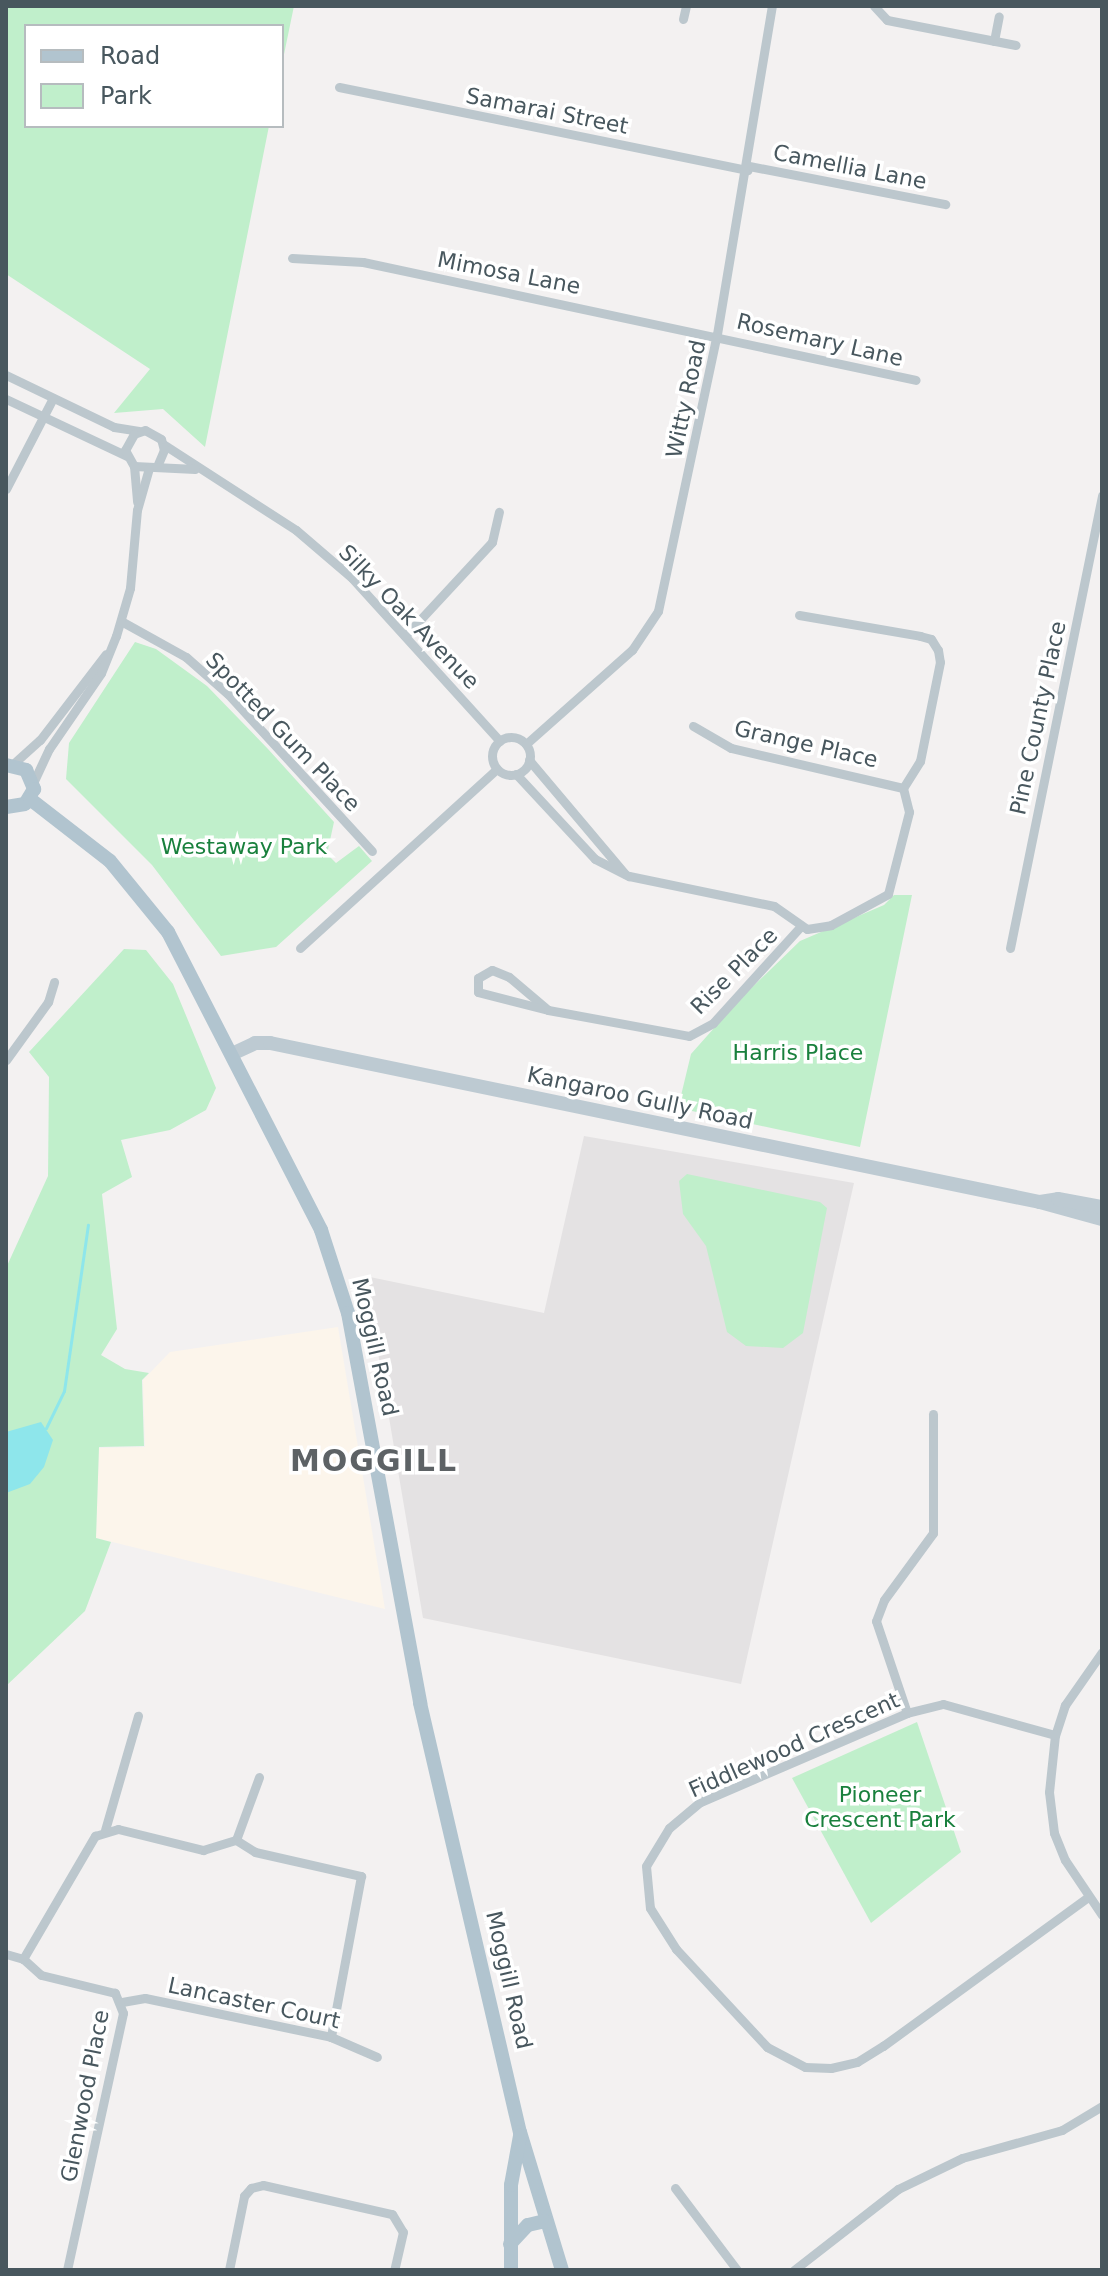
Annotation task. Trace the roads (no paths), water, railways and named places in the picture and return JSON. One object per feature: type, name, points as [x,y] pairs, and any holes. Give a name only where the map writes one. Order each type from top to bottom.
[{"type":"main road","points":[[6,807],[30,799],[33,783],[26,770],[9,765]]},
{"type":"main road","name":"Moggill Road","points":[[30,799],[110,861],[148,903],[234,1053],[321,1230],[344,1296],[401,1613],[520,2132],[562,2270]]},
{"type":"main road","name":"Kangaroo Gully Road","points":[[234,1053],[255,1043],[270,1043],[1040,1202],[1102,1219]]},
{"type":"main road","name":"Kangaroo Gully Road","points":[[1040,1202],[1058,1199],[1102,1207]]},
{"type":"main road","name":"Moggill Road","points":[[511,2270],[510,2244],[520,2132]]},
{"type":"main road","points":[[510,2244],[528,2225],[545,2221]]},
{"type":"street","points":[[683,19],[686,6]]},
{"type":"street","name":"Witty Road","points":[[526,744],[632,650],[658,611],[717,334],[748,168],[772,6]]},
{"type":"street","points":[[874,6],[887,20],[1016,45]]},
{"type":"street","points":[[994,41],[999,16]]},
{"type":"street","name":"Samarai Street","points":[[339,87],[748,168]]},
{"type":"street","name":"Camellia Lane","points":[[748,168],[945,204]]},
{"type":"street","name":"Mimosa Lane","points":[[292,258],[363,262],[717,334]]},
{"type":"street","name":"Rosemary Lane","points":[[717,334],[916,380]]},
{"type":"street","name":"Silky Oak Avenue","points":[[6,375],[114,427],[151,432],[163,444],[296,530],[352,578],[500,741]]},
{"type":"street","points":[[6,489],[53,398]]},
{"type":"street","points":[[6,399],[127,456],[134,466],[137,510]]},
{"type":"street","points":[[127,456],[129,438],[139,431]]},
{"type":"street","points":[[33,783],[49,749],[101,673],[121,621],[137,510],[163,444]]},
{"type":"street","name":"Silky Oak Avenue","points":[[134,466],[206,472]]},
{"type":"street","name":"Pine County Place","points":[[1010,948],[1102,495]]},
{"type":"street","points":[[405,636],[492,542],[499,512]]},
{"type":"street","points":[[799,615],[920,636],[931,639],[938,650],[940,662],[920,761],[903,788]]},
{"type":"street","name":"Spotted Gum Place","points":[[121,621],[186,657],[228,694],[372,851]]},
{"type":"street","points":[[9,765],[40,740],[93,665],[108,652]]},
{"type":"street","name":"Grange Place","points":[[693,726],[731,748],[903,788],[909,812],[888,894],[820,929],[801,926]]},
{"type":"street","points":[[497,769],[492,758],[500,741],[510,737],[526,744],[529,760],[625,874]]},
{"type":"street","points":[[516,774],[529,760]]},
{"type":"street","points":[[497,769],[516,774],[595,859],[625,874],[774,906],[801,926]]},
{"type":"street","points":[[300,948],[497,769]]},
{"type":"street","name":"Rise Place","points":[[548,1010],[501,971],[478,978],[478,992],[548,1010],[689,1036],[713,1023],[801,926]]},
{"type":"street","points":[[6,1060],[48,1002],[54,982]]},
{"type":"street","points":[[907,1713],[876,1621],[884,1600],[933,1533],[933,1414]]},
{"type":"street","points":[[1102,1652],[1080,1678],[1055,1735],[1049,1792],[1054,1833],[1087,1898],[1102,1915]]},
{"type":"street","name":"Fiddlewood Crescent","points":[[1055,1735],[943,1704],[907,1713],[700,1802],[669,1828],[646,1866],[650,1908],[676,1949],[753,2032],[784,2060],[805,2067],[857,2062],[1087,1898]]},
{"type":"street","points":[[23,1959],[88,1846],[105,1830],[138,1716]]},
{"type":"street","points":[[236,1840],[259,1777]]},
{"type":"street","points":[[105,1830],[203,1850],[236,1840],[255,1852],[361,1876],[331,2037]]},
{"type":"street","name":"Glenwood Place","points":[[6,1954],[23,1959],[41,1975],[115,1993],[122,2002],[67,2270]]},
{"type":"street","name":"Lancaster Court","points":[[122,2002],[145,1998],[331,2037],[377,2057]]},
{"type":"street","points":[[794,2270],[898,2189],[962,2158],[1062,2130],[1102,2106]]},
{"type":"street","points":[[229,2270],[244,2196],[263,2185],[392,2214],[403,2232],[394,2270]]},
{"type":"street","points":[[675,2188],[737,2270]]},
{"type":"water","points":[[41,1422],[53,1440],[44,1467],[30,1484],[6,1493],[6,1432]]},
{"type":"waterway","points":[[46,1428],[64,1391],[88,1225]]},
{"type":"district","name":"MOGGILL","points":[[374,1461]]},
{"type":"park label","name":"Westaway Park","points":[[244,847]]},
{"type":"park label","name":"Harris Place","points":[[798,1053]]},
{"type":"park label","name":"Pioneer Crescent Park","points":[[880,1806]]}]
